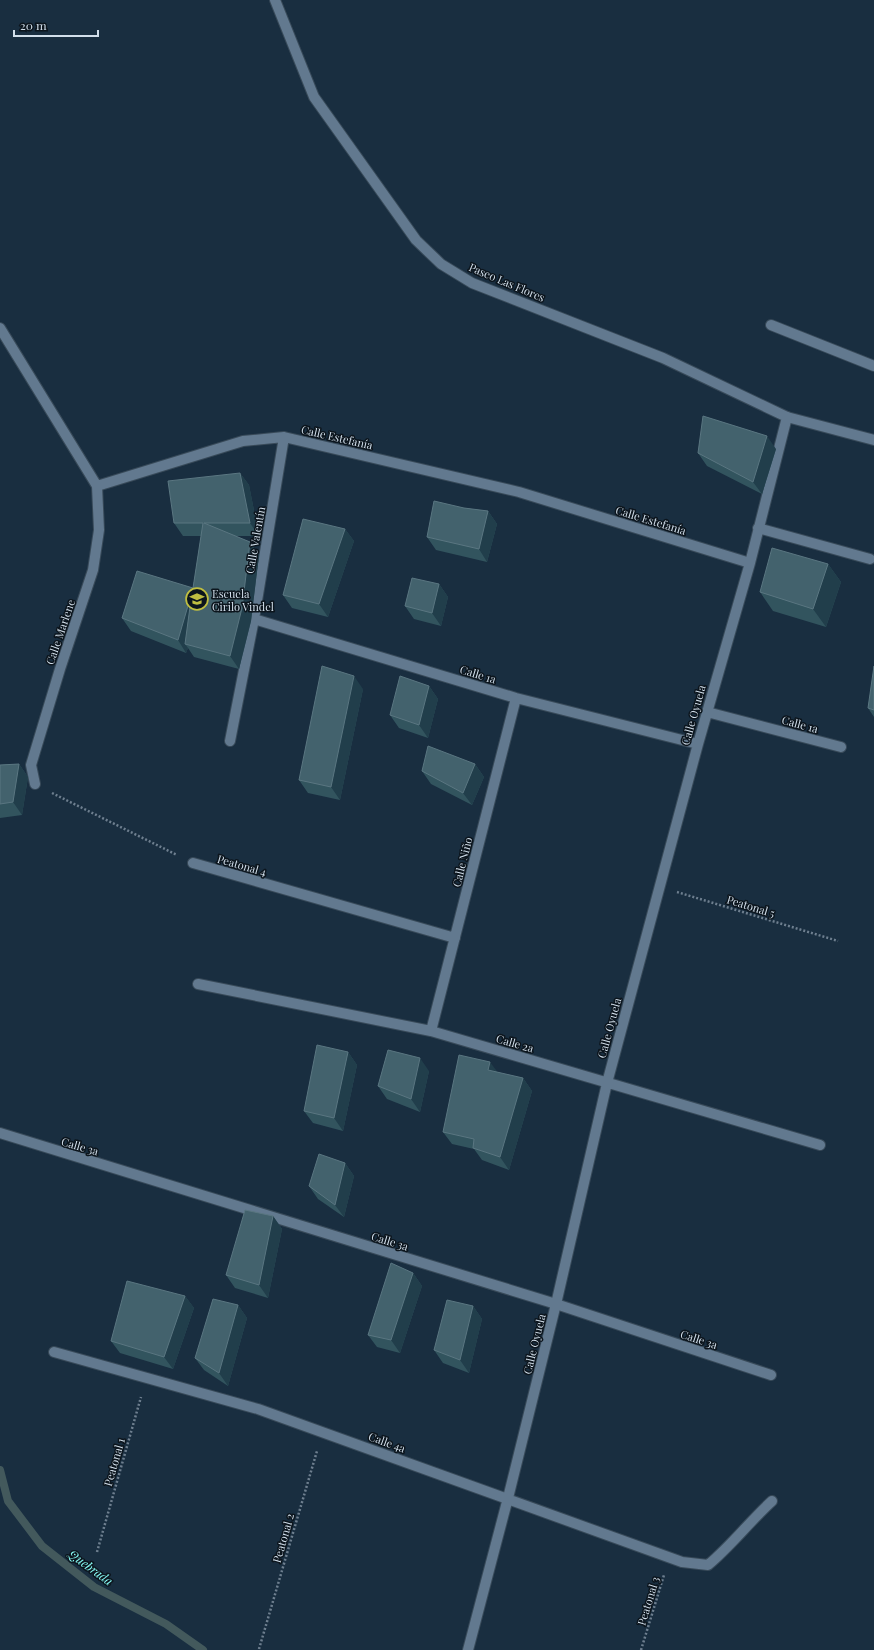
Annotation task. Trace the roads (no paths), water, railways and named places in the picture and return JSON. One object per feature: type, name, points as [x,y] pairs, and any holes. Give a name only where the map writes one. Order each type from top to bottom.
[{"type":"street","name":"Paseo Las Flores","points":[[275,0],[314,97],[416,240],[441,264],[472,283],[663,358],[787,417],[874,440]]},
{"type":"street","points":[[771,325],[874,366]]},
{"type":"street","points":[[0,328],[97,486]]},
{"type":"street","name":"Calle Oyuela","points":[[468,1650],[508,1498],[556,1304],[607,1083],[698,744],[750,563],[787,417]]},
{"type":"street","name":"Calle Estefanía","points":[[97,486],[243,441],[284,436],[519,492],[750,563]]},
{"type":"street","name":"Calle Valentín","points":[[230,741],[254,618],[284,436]]},
{"type":"street","name":"Calle Marlene","points":[[34,784],[31,765],[60,668],[93,570],[99,530],[97,486]]},
{"type":"street","points":[[758,528],[870,559]]},
{"type":"street","name":"Calle 1a","points":[[254,618],[516,698],[698,744]]},
{"type":"street","name":"Calle Niño","points":[[431,1031],[516,698]]},
{"type":"street","name":"Calle 1a","points":[[707,712],[841,747]]},
{"type":"street","name":"Peatonal 4","points":[[193,863],[455,938]]},
{"type":"street","name":"Calle 2a","points":[[198,984],[431,1031],[820,1144]]},
{"type":"street","name":"Calle 3a","points":[[0,1133],[556,1304],[771,1375]]},
{"type":"street","name":"Calle 4a","points":[[54,1352],[258,1408],[682,1562],[708,1565],[721,1554],[748,1524],[772,1501]]},
{"type":"waterway","name":"Quebrada","points":[[0,1470],[8,1501],[42,1546],[94,1587],[166,1624],[203,1650]]},
{"type":"place","name":"Escuela Cirilo Vindel","points":[[197,599]]}]
